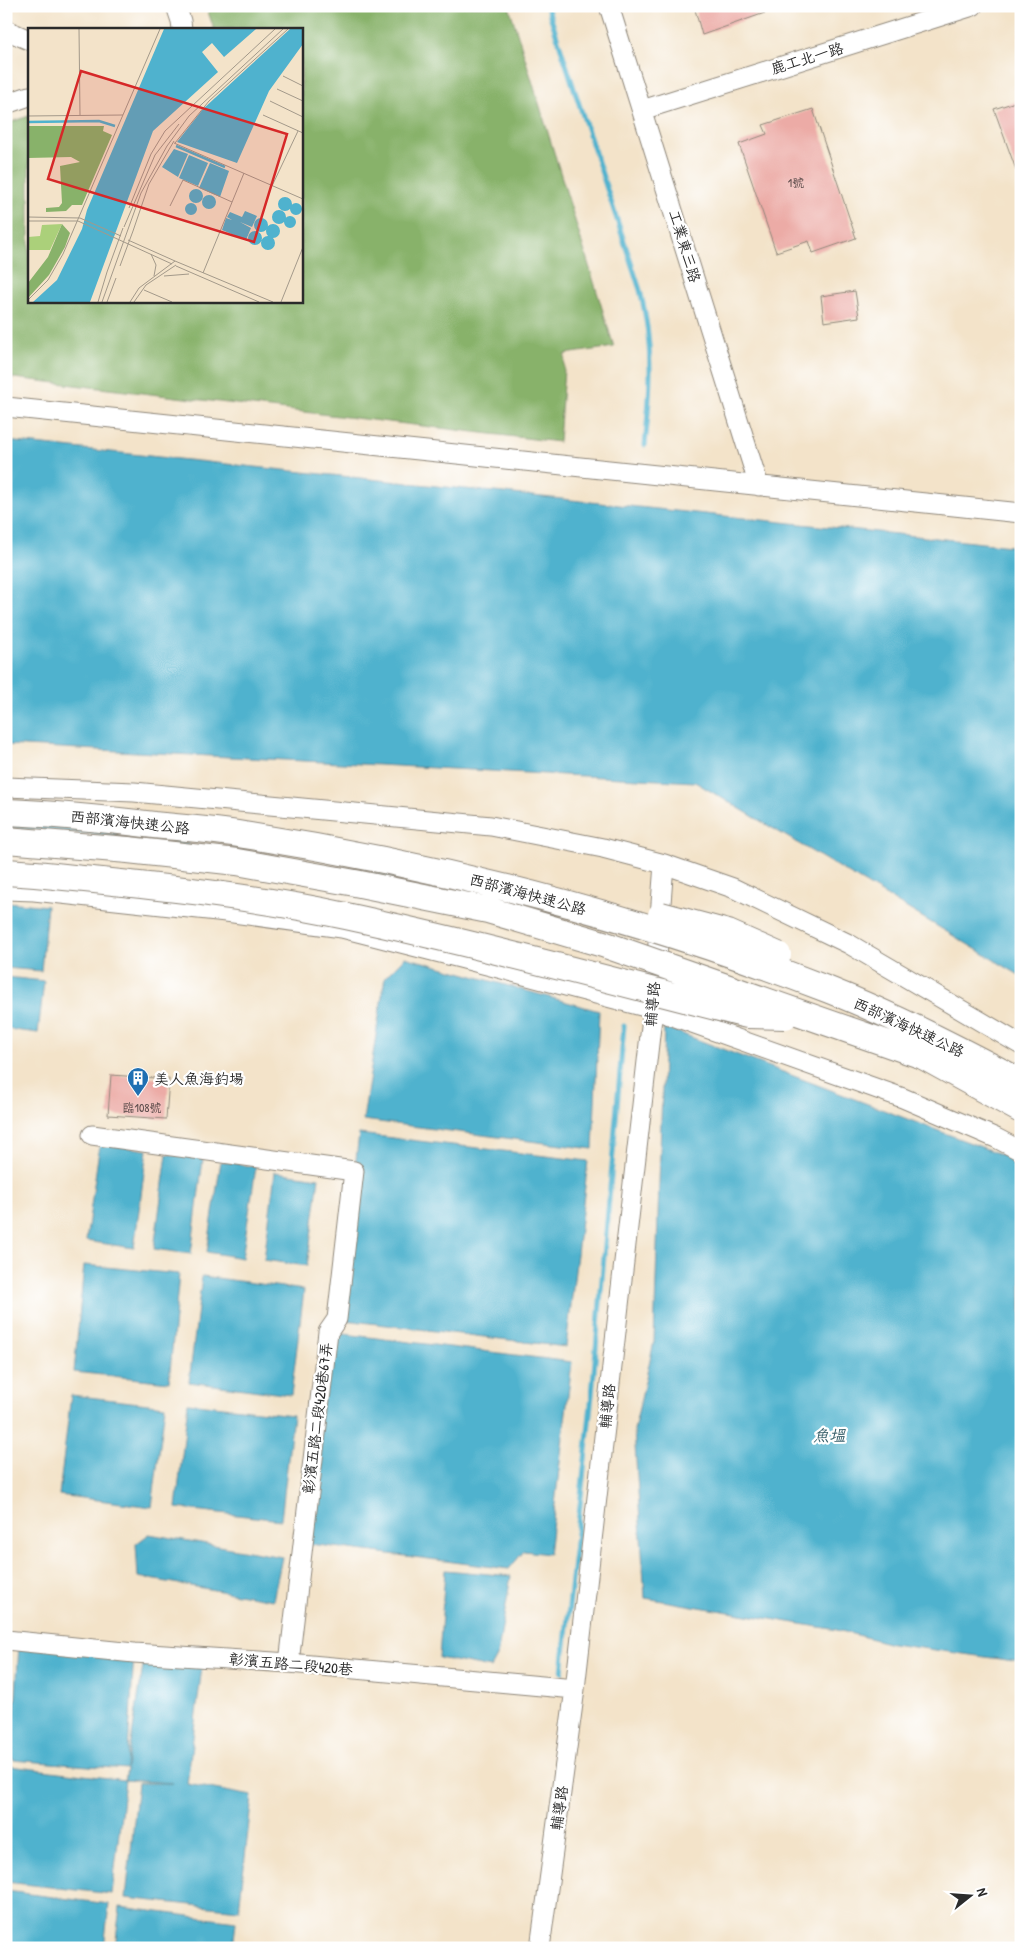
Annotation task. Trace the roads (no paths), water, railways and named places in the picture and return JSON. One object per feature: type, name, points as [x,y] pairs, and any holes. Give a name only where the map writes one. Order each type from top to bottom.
[{"type":"highway","points":[[6,802],[123,809],[242,822],[498,869],[728,933],[788,960],[830,991]]},
{"type":"highway","name":"西部濱海快速公路","points":[[6,812],[50,814],[242,834],[493,883],[608,916],[718,951],[830,991],[930,1034],[1021,1082]]},
{"type":"highway","name":"西部濱海快速公路","points":[[6,840],[128,850],[237,862],[355,883],[488,910],[603,944],[923,1056],[1021,1110]]},
{"type":"highway","points":[[6,872],[227,895],[335,914],[472,945],[747,1015],[811,1016]]},
{"type":"street","points":[[176,6],[182,21],[182,28]]},
{"type":"street","name":"工業東三路","points":[[608,6],[759,486]]},
{"type":"street","name":"鹿工北一路","points":[[642,110],[973,6]]},
{"type":"street","points":[[6,30],[28,40]]},
{"type":"street","points":[[6,104],[28,96]]},
{"type":"street","points":[[6,407],[1021,513]]},
{"type":"street","points":[[6,788],[134,792],[491,826],[603,848],[664,864],[733,888],[849,944],[1021,1045]]},
{"type":"street","name":"輔導路","points":[[540,1948],[575,1689],[652,1009],[664,864]]},
{"type":"street","points":[[6,890],[34,891],[226,912],[342,928],[652,1009],[903,1098],[996,1138],[1021,1151]]},
{"type":"street","name":"彰濱五路二段420巷67弄","points":[[92,1134],[354,1171],[337,1320],[328,1332],[289,1663]]},
{"type":"street","name":"彰濱五路二段420巷","points":[[6,1640],[134,1653],[289,1663],[575,1689]]},
{"type":"water","points":[[6,441],[1021,547],[1021,976],[695,782],[6,745]]},
{"type":"water","points":[[8,902],[47,906],[41,971],[6,968]]},
{"type":"water","points":[[405,957],[599,1011],[593,1149],[363,1120],[385,977]]},
{"type":"water","points":[[6,977],[44,981],[38,1033],[6,1029]]},
{"type":"water","name":"魚塭","points":[[664,1027],[1021,1162],[1021,1662],[892,1644],[837,1630],[645,1598],[634,1430],[654,1342]]},
{"type":"water","points":[[359,1134],[588,1161],[566,1347],[337,1319]]},
{"type":"water","points":[[100,1143],[147,1150],[134,1248],[86,1241]]},
{"type":"water","points":[[167,1154],[203,1159],[191,1254],[154,1249]]},
{"type":"water","points":[[221,1161],[256,1167],[242,1258],[207,1252]]},
{"type":"water","points":[[275,1172],[319,1178],[307,1266],[264,1260]]},
{"type":"water","points":[[84,1265],[179,1274],[169,1382],[74,1372]]},
{"type":"water","points":[[202,1276],[304,1290],[291,1395],[189,1382]]},
{"type":"water","points":[[328,1332],[572,1362],[549,1554],[524,1551],[509,1569],[302,1543]]},
{"type":"water","points":[[71,1395],[165,1406],[152,1507],[59,1495]]},
{"type":"water","points":[[188,1403],[293,1415],[281,1520],[176,1508]]},
{"type":"water","points":[[149,1534],[282,1557],[273,1600],[138,1577],[136,1544]]},
{"type":"water","points":[[445,1570],[511,1576],[497,1657],[491,1668],[439,1658]]},
{"type":"water","points":[[19,1645],[134,1653],[127,1768],[144,1660],[202,1667],[187,1784],[252,1796],[239,1910],[126,1898],[138,1783],[173,1783],[125,1780],[127,1769],[12,1760]]},
{"type":"water","points":[[9,1766],[125,1780],[112,1894],[6,1882],[6,1795]]},
{"type":"water","points":[[6,1891],[109,1904],[104,1948],[6,1948]]},
{"type":"water","points":[[120,1907],[236,1922],[233,1948],[115,1948]]},
{"type":"waterway","points":[[547,6],[640,290],[648,330],[650,367],[645,445]]},
{"type":"waterway","points":[[6,825],[121,834]]},
{"type":"waterway","points":[[146,837],[187,844]]},
{"type":"waterway","points":[[373,874],[422,881],[448,889]]},
{"type":"waterway","points":[[562,1672],[592,1395],[624,1026]]},
{"type":"place","name":"美人魚海釣場","points":[[138,1097]]}]
